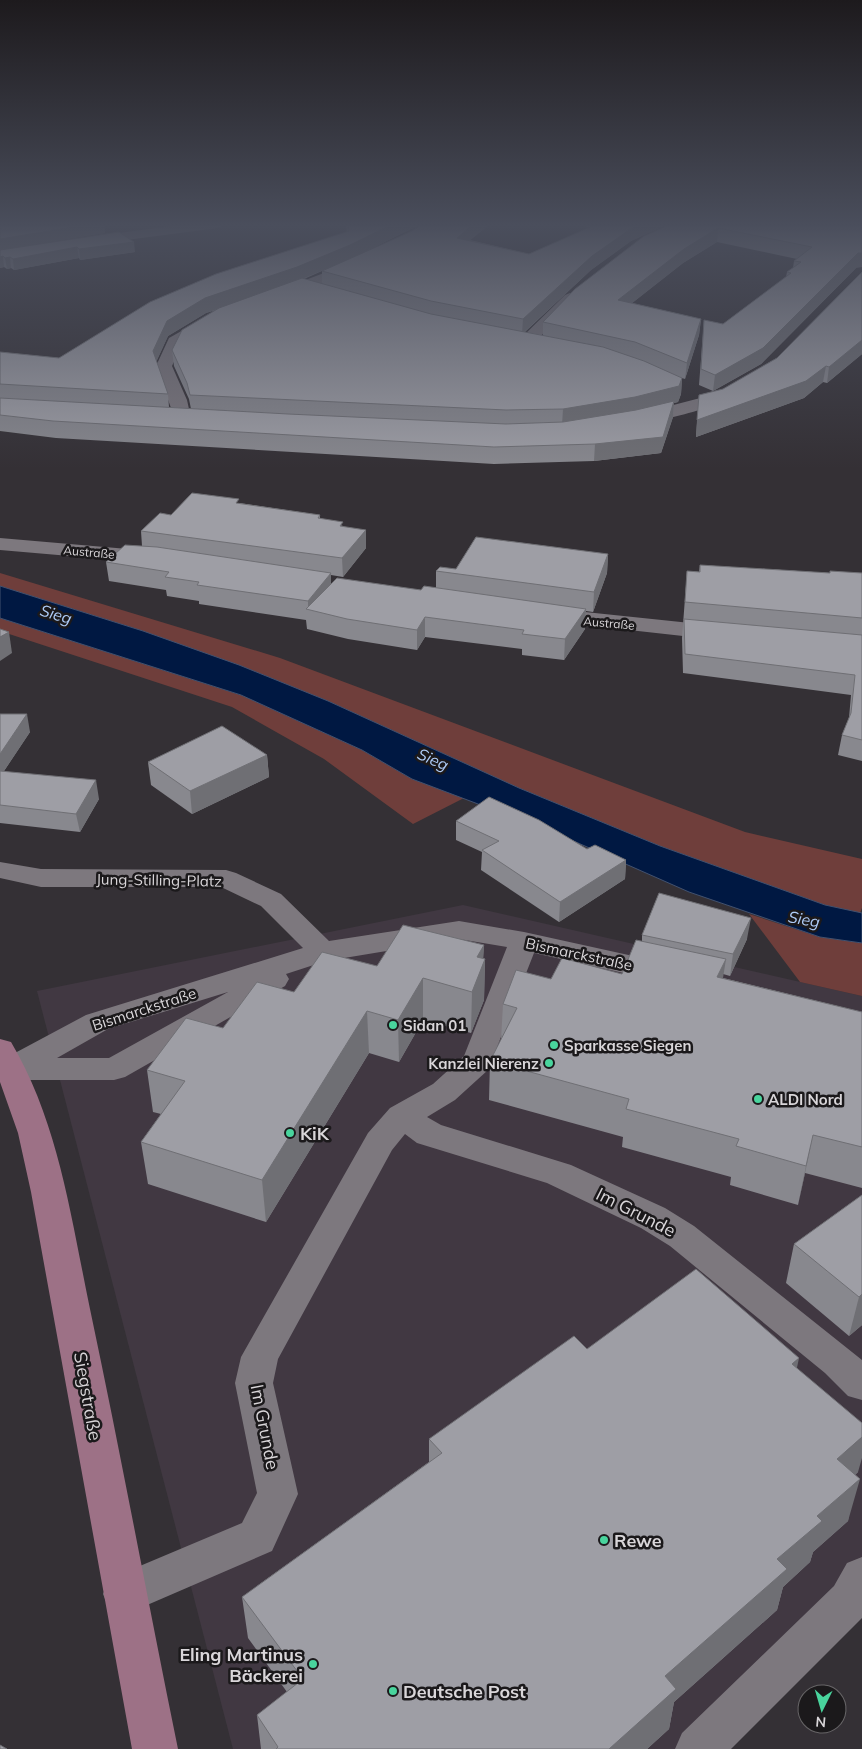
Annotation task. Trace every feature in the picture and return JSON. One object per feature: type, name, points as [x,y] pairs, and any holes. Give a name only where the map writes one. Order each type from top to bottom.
[{"type":"main road","name":"Siegstraße","points":[[4,1063],[37,1142],[86,1382],[124,1594],[155,1749]]},
{"type":"street","points":[[527,341],[562,306]]},
{"type":"street","points":[[182,418],[178,400],[164,366],[175,341],[213,318],[222,315]]},
{"type":"street","points":[[510,338],[545,344]]},
{"type":"street","points":[[625,422],[714,400],[745,382]]},
{"type":"street","points":[[687,388],[714,400]]},
{"type":"street","points":[[162,416],[201,419]]},
{"type":"street","name":"Austraße","points":[[0,544],[168,560]]},
{"type":"street","name":"Austraße","points":[[524,612],[573,619],[742,635]]},
{"type":"street","name":"Jung-Stilling-Platz","points":[[0,870],[42,878],[226,879],[271,900],[323,952]]},
{"type":"street","name":"Bismarckstraße","points":[[4,1063],[97,1022],[323,952],[459,930],[524,941],[687,978]]},
{"type":"street","name":"Im Grunde","points":[[124,1594],[257,1537],[278,1494],[254,1383],[260,1358],[380,1142],[402,1116],[444,1092],[477,1062],[524,941]]},
{"type":"street","name":"Bismarckstraße","points":[[4,1063],[114,1069],[323,952]]},
{"type":"street","name":"Im Grunde","points":[[402,1116],[429,1134],[559,1174],[653,1218],[682,1236],[838,1362],[862,1384]]},
{"type":"street","points":[[698,1749],[849,1601],[862,1577]]},
{"type":"shaded area","points":[[0,573],[280,658],[745,832],[862,859],[862,908],[860,913],[825,905],[660,846],[519,788],[328,701],[143,631],[0,586]]},
{"type":"shaded area","points":[[0,618],[244,696],[362,750],[412,779],[464,798],[413,824],[324,759],[232,707],[0,631]]},
{"type":"shaded area","points":[[463,905],[862,996],[862,1603],[721,1749],[233,1749],[37,991]]},
{"type":"shaded area","points":[[749,914],[820,937],[862,943],[862,996],[800,982]]},
{"type":"water","name":"Sieg","points":[[0,586],[143,631],[239,665],[328,701],[519,788],[660,846],[825,905],[862,913],[862,943],[820,937],[689,892],[560,835],[412,779],[362,750],[241,695],[0,618]]},
{"type":"building","points":[[144,306],[192,306],[167,321],[153,351],[168,394],[0,384],[0,352],[59,358]]},
{"type":"building","points":[[226,306],[401,306],[431,314],[603,347],[644,361],[682,378],[679,386],[635,397],[563,409],[506,410],[190,395],[187,383],[172,350],[182,330]]},
{"type":"building","points":[[455,306],[538,306],[523,319]]},
{"type":"building","points":[[559,306],[643,306],[701,319],[687,363],[635,342],[543,322]]},
{"type":"building","points":[[748,306],[805,306],[763,348],[715,375],[701,369],[704,320],[723,324]]},
{"type":"building","points":[[829,306],[862,306],[862,340],[829,367],[826,366],[806,381],[697,420],[699,395],[723,389],[777,358]]},
{"type":"building","points":[[0,398],[506,424],[563,422],[636,410],[674,401],[663,437],[595,444],[494,447],[53,421],[0,415]]},
{"type":"building","points":[[192,493],[239,499],[236,503],[320,515],[318,518],[343,522],[340,526],[366,530],[342,558],[141,531],[160,513],[171,515]]},
{"type":"building","points":[[476,537],[608,554],[594,592],[436,571],[440,567],[456,569]]},
{"type":"building","points":[[125,545],[157,547],[331,573],[308,601],[197,585],[199,582],[165,577],[169,572],[106,562]]},
{"type":"building","points":[[700,565],[830,573],[830,571],[862,573],[862,618],[685,602],[687,571],[700,572]]},
{"type":"building","points":[[337,578],[421,590],[424,586],[586,609],[565,639],[522,634],[524,630],[425,617],[417,630],[347,619],[306,609]]},
{"type":"building","points":[[684,619],[862,635],[862,740],[842,735],[851,713],[855,675],[685,654]]},
{"type":"building","points":[[0,629],[9,632],[0,637]]},
{"type":"building","points":[[0,714],[27,714],[0,754]]},
{"type":"building","points":[[222,726],[267,755],[190,791],[148,762]]},
{"type":"building","points":[[0,771],[96,780],[76,814],[0,805]]},
{"type":"building","points":[[489,797],[539,820],[587,849],[595,845],[626,860],[560,902],[482,850],[499,841],[456,821]]},
{"type":"building","points":[[659,893],[751,918],[733,954],[642,935]]},
{"type":"building","points":[[403,925],[484,945],[477,957],[485,959],[472,992],[423,978],[398,1020],[367,1011],[262,1180],[141,1142],[185,1081],[147,1070],[186,1018],[223,1028],[257,982],[294,992],[322,952],[377,966]]},
{"type":"building","points":[[636,940],[726,959],[717,977],[862,1012],[862,1147],[813,1135],[806,1166],[736,1146],[739,1139],[626,1109],[629,1099],[490,1061],[517,1008],[503,1004],[516,970],[551,979],[562,958],[622,974]]},
{"type":"building","points":[[862,1195],[862,1294],[859,1297],[794,1244]]},
{"type":"building","name":"Rewe","points":[[696,1269],[799,1358],[792,1364],[862,1423],[862,1437],[837,1459],[860,1479],[817,1516],[822,1521],[777,1559],[787,1569],[665,1676],[676,1689],[609,1749],[276,1749],[278,1747],[257,1715],[303,1679],[242,1597],[442,1453],[429,1439],[574,1336],[587,1349]]},
{"type":"place","name":"Sidan 01","points":[[393,1025]]},
{"type":"place","name":"Sparkasse Siegen","points":[[554,1045]]},
{"type":"place","name":"Kanzlei Nierenz","points":[[549,1063]]},
{"type":"place","name":"ALDI Nord","points":[[758,1099]]},
{"type":"place","name":"KiK","points":[[290,1133]]},
{"type":"place","name":"Rewe","points":[[604,1540]]},
{"type":"place","name":"Eling Martinus Bäckerei","points":[[313,1664]]},
{"type":"place","name":"Deutsche Post","points":[[393,1691]]}]
